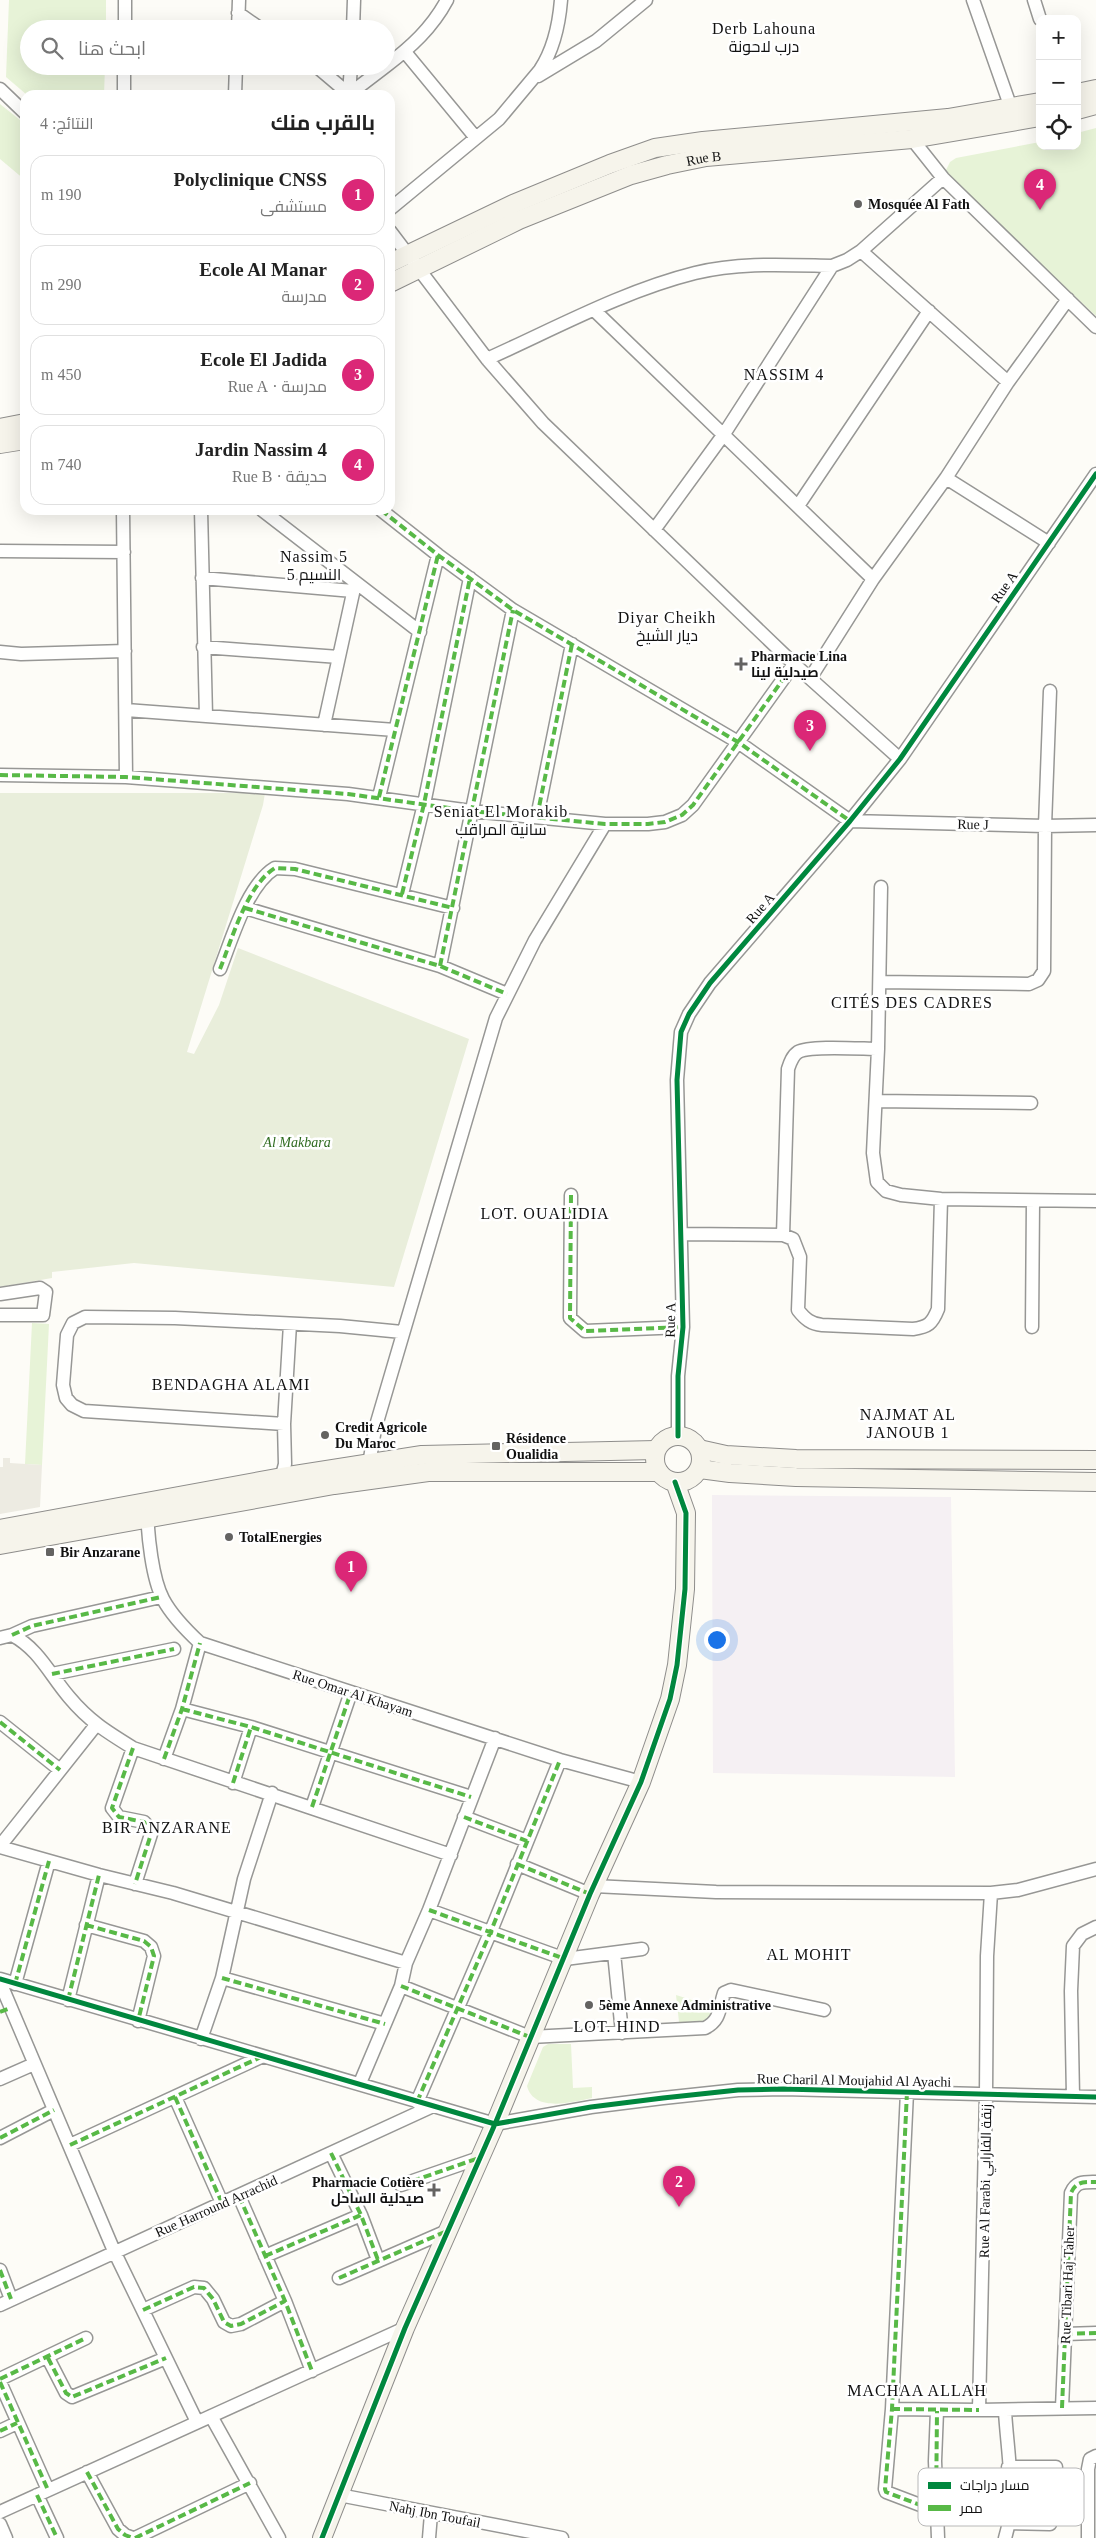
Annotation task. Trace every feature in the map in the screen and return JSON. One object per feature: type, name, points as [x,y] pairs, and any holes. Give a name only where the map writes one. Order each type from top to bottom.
[{"type":"street","points":[[125,20],[126,0]]},
{"type":"street","points":[[238,20],[239,0]]},
{"type":"street","points":[[353,20],[354,0]]},
{"type":"street","points":[[395,59],[405,52],[438,17],[447,0]]},
{"type":"street","points":[[395,205],[499,119],[532,79],[546,61],[559,22],[561,0]]},
{"type":"street","points":[[532,79],[596,40],[646,0]]},
{"type":"street","points":[[974,0],[1011,108]]},
{"type":"street","points":[[1034,0],[1039,15]]},
{"type":"street","points":[[238,13],[248,20]]},
{"type":"street","points":[[405,52],[476,138]]},
{"type":"street","points":[[124,75],[124,90]]},
{"type":"street","points":[[235,90],[236,75]]},
{"type":"street","points":[[329,75],[343,90]]},
{"type":"street","points":[[349,90],[350,75]]},
{"type":"street","points":[[355,90],[374,75]]},
{"type":"street","points":[[1081,92],[1096,88]]},
{"type":"street","points":[[0,89],[20,108]]},
{"type":"street","name":"Rue B","points":[[395,279],[413,261],[513,204],[654,148],[703,141],[948,118],[1036,103]]},
{"type":"street","points":[[1081,109],[1096,105]]},
{"type":"street","name":"Rue B","points":[[395,263],[413,261],[631,175],[667,165],[706,157],[912,139],[1036,118]]},
{"type":"street","points":[[912,139],[943,178],[1096,327]]},
{"type":"street","points":[[487,359],[594,310],[638,292],[695,273],[733,266],[832,266],[861,251],[943,178]]},
{"type":"street","points":[[395,238],[487,359],[550,429],[794,664],[900,759]]},
{"type":"street","points":[[861,251],[1008,382]]},
{"type":"street","points":[[654,530],[724,434],[832,266]]},
{"type":"street","points":[[810,677],[874,579],[946,478],[1008,382],[1068,299]]},
{"type":"street","points":[[594,310],[874,579]]},
{"type":"street","points":[[798,506],[929,311]]},
{"type":"street","points":[[0,428],[20,424]]},
{"type":"street","points":[[0,444],[20,441]]},
{"type":"street","name":"Rue A","points":[[678,1436],[678,1376],[683,1327],[678,1049],[681,1032],[688,1014],[710,983],[850,821],[900,759],[1096,474]]},
{"type":"street","points":[[946,478],[1049,543]]},
{"type":"street","points":[[124,515],[126,778]]},
{"type":"street","points":[[202,515],[203,647],[206,716]]},
{"type":"street","points":[[268,515],[354,587],[420,632]]},
{"type":"street","points":[[387,515],[513,610],[738,742],[850,821]]},
{"type":"street","points":[[0,551],[124,552]]},
{"type":"street","points":[[379,796],[438,555]]},
{"type":"street","points":[[202,578],[354,587]]},
{"type":"street","points":[[402,894],[424,804],[470,578]]},
{"type":"street","points":[[324,725],[354,587]]},
{"type":"street","points":[[440,966],[513,610]]},
{"type":"street","points":[[537,817],[572,644]]},
{"type":"street","points":[[203,647],[339,657]]},
{"type":"street","points":[[0,652],[21,654],[125,651]]},
{"type":"street","points":[[0,775],[126,778],[379,796],[471,811],[605,824],[665,822],[682,814],[692,805],[794,664]]},
{"type":"street","points":[[880,982],[1029,984],[1038,980],[1044,971],[1045,826],[1050,691]]},
{"type":"street","points":[[126,710],[396,730]]},
{"type":"street","name":"Rue J","points":[[850,821],[1045,826],[1096,825]]},
{"type":"street","points":[[368,1472],[375,1429],[484,1053],[507,994],[535,940],[605,824]]},
{"type":"street","points":[[220,969],[245,908],[261,879],[275,868],[295,869],[453,908]]},
{"type":"street","points":[[881,887],[878,1049],[873,1153],[877,1182],[886,1192],[942,1199],[1096,1201]]},
{"type":"street","points":[[245,908],[440,966],[507,994]]},
{"type":"street","points":[[783,1235],[788,1069],[790,1060],[798,1052],[809,1049],[878,1049]]},
{"type":"street","points":[[876,1101],[1031,1103]]},
{"type":"street","points":[[571,1195],[570,1318],[573,1322],[585,1331],[683,1327]]},
{"type":"street","points":[[681,1234],[783,1235],[793,1239],[800,1257],[798,1310],[813,1324],[913,1329],[926,1327],[933,1322],[939,1302],[942,1199]]},
{"type":"street","points":[[1032,1327],[1034,1201]]},
{"type":"street","points":[[0,1294],[40,1288],[46,1292],[43,1315],[0,1314]]},
{"type":"street","points":[[284,1424],[84,1411],[72,1405],[66,1398],[63,1385],[67,1335],[73,1323],[85,1317],[176,1318],[402,1332]]},
{"type":"street","points":[[273,1497],[282,1477],[285,1464],[284,1424],[290,1324]]},
{"type":"street","points":[[678,1436],[691,1439],[700,1449],[702,1462],[700,1469],[691,1479],[675,1482],[666,1479],[659,1472],[655,1463],[656,1450],[665,1439],[678,1436]]},
{"type":"street","points":[[700,1449],[726,1455],[796,1459],[1096,1460]]},
{"type":"street","points":[[0,1529],[147,1510],[273,1497],[368,1472],[422,1454],[656,1450]]},
{"type":"street","points":[[700,1469],[796,1477],[1096,1482]]},
{"type":"street","points":[[0,1545],[282,1477],[368,1472],[659,1472]]},
{"type":"street","points":[[322,2538],[405,2328],[495,2124],[592,1890],[641,1782],[670,1699],[682,1628],[686,1513],[675,1482]]},
{"type":"street","name":"Rue Omar Al Khayam","points":[[147,1510],[157,1581],[162,1596],[172,1614],[200,1643],[560,1760],[641,1782]]},
{"type":"street","points":[[6,1637],[32,1626],[162,1596]]},
{"type":"street","points":[[6,1637],[26,1642],[36,1652],[69,1696],[96,1725],[132,1748],[451,1854]]},
{"type":"street","points":[[164,1759],[182,1709],[200,1643]]},
{"type":"street","points":[[52,1674],[174,1649]]},
{"type":"street","points":[[312,1807],[351,1692]]},
{"type":"street","points":[[182,1709],[250,1726],[471,1797]]},
{"type":"street","points":[[0,1722],[60,1770]]},
{"type":"street","points":[[96,1725],[0,1846],[406,1963]]},
{"type":"street","points":[[233,1783],[250,1726]]},
{"type":"street","points":[[360,2083],[400,1986],[406,1963],[451,1854],[494,1738]]},
{"type":"street","points":[[132,1748],[112,1808],[119,1818],[144,1822],[152,1831],[135,1884]]},
{"type":"street","points":[[417,2102],[458,2010],[560,1760]]},
{"type":"street","points":[[201,2039],[222,1978],[244,1879],[272,1793]]},
{"type":"street","points":[[464,1817],[528,1841]]},
{"type":"street","points":[[15,1984],[49,1861]]},
{"type":"street","points":[[517,1864],[592,1890],[716,1892],[991,1893],[1018,1890],[1096,1869]]},
{"type":"street","points":[[68,2000],[99,1875]]},
{"type":"street","name":"Rue Al Farabi زنقة الفارابي","points":[[979,2410],[987,1956],[991,1893]]},
{"type":"street","points":[[429,1910],[565,1959],[642,1949]]},
{"type":"street","points":[[86,1925],[144,1941],[151,1947],[154,1956],[138,2021]]},
{"type":"street","points":[[1073,2096],[1070,1991],[1073,1946],[1082,1934],[1096,1928]]},
{"type":"street","points":[[614,1953],[622,2032]]},
{"type":"street","points":[[222,1978],[385,2024]]},
{"type":"street","points":[[197,2422],[114,2251],[34,2064],[5,2010],[0,1981],[261,2058],[360,2083],[417,2102],[495,2124]]},
{"type":"street","points":[[400,1986],[530,2037],[705,2028],[714,2023],[718,2018],[724,1994],[731,1990],[824,2010]]},
{"type":"street","points":[[70,2145],[261,2058]]},
{"type":"street","points":[[0,2079],[34,2064]]},
{"type":"street","name":"Rue Charil Al Moujahid Al Ayachi","points":[[495,2124],[591,2107],[738,2090],[783,2088],[1096,2097]]},
{"type":"street","points":[[907,2092],[892,2409],[886,2492],[918,2504]]},
{"type":"street","points":[[175,2098],[222,2204]]},
{"type":"street","name":"Rue Harround Arrachid","points":[[6,2302],[433,2106]]},
{"type":"street","points":[[0,2138],[54,2110]]},
{"type":"street","points":[[331,2153],[361,2215],[378,2260]]},
{"type":"street","points":[[401,2186],[479,2158]]},
{"type":"street","name":"Rue Tibari Haj Taher","points":[[1062,2408],[1071,2193],[1074,2186],[1081,2182],[1096,2182]]},
{"type":"street","points":[[239,2196],[286,2300],[312,2371]]},
{"type":"street","points":[[265,2256],[361,2215]]},
{"type":"street","points":[[339,2278],[447,2231]]},
{"type":"street","points":[[0,2270],[6,2302]]},
{"type":"street","points":[[143,2310],[194,2287],[204,2288],[213,2299],[224,2322],[231,2326],[241,2324],[286,2300]]},
{"type":"street","points":[[0,2512],[405,2328]]},
{"type":"street","points":[[1065,2334],[1096,2333]]},
{"type":"street","points":[[57,2538],[17,2423],[0,2381],[86,2338]]},
{"type":"street","points":[[48,2358],[66,2393],[72,2397],[166,2358]]},
{"type":"street","points":[[892,2409],[1005,2411],[1096,2408]]},
{"type":"street","points":[[936,2468],[937,2411]]},
{"type":"street","points":[[1005,2411],[1008,2467],[1056,2467]]},
{"type":"street","points":[[211,2416],[250,2482],[279,2538]]},
{"type":"street","points":[[0,2431],[17,2423]]},
{"type":"street","points":[[1088,2538],[1088,2469],[1090,2458],[1096,2456]]},
{"type":"street","points":[[87,2472],[118,2529],[125,2535],[134,2538],[250,2482]]},
{"type":"street","name":"Nahj Ibn Toufail","points":[[339,2494],[431,2514],[562,2538]]},
{"type":"street","points":[[429,2538],[431,2514]]},
{"type":"street","points":[[0,2524],[6,2538]]},
{"type":"shaded area","points":[[3,1458],[10,1458],[10,1463],[42,1465],[40,1507],[0,1514],[0,1467],[3,1467]]},
{"type":"shaded area","points":[[712,1495],[951,1497],[955,1777],[713,1773]]},
{"type":"green space","points":[[9,0],[106,0],[106,20],[20,20],[20,75],[105,75],[104,90],[21,90],[6,77]]},
{"type":"green space","points":[[0,104],[20,120],[20,176],[0,159]]},
{"type":"green space","points":[[1096,128],[1096,316],[951,179],[946,170],[950,162],[956,158],[1036,143],[1036,150],[1081,150],[1081,132]]},
{"type":"green space","name":"Al Makbara","points":[[0,793],[265,793],[263,805],[187,1052],[194,1054],[219,1005],[238,948],[469,1039],[394,1287],[134,1263],[52,1272],[52,1278],[0,1287]]},
{"type":"green space","points":[[32,1323],[49,1324],[42,1465],[25,1464]]},
{"type":"green space","points":[[676,1995],[714,2007],[712,2013],[701,2022],[679,2022]]},
{"type":"green space","points":[[548,2044],[571,2044],[573,2088],[592,2087],[592,2098],[555,2104],[537,2100],[531,2094],[527,2086],[543,2047]]},
{"type":"marked path","points":[[387,515],[513,610],[738,742],[850,821]]},
{"type":"marked path","points":[[379,797],[438,555]]},
{"type":"marked path","points":[[402,894],[424,804],[470,578]]},
{"type":"marked path","points":[[440,966],[513,610]]},
{"type":"marked path","points":[[537,817],[572,644]]},
{"type":"marked path","points":[[0,775],[126,777],[348,794],[471,811],[605,824],[665,822],[682,815],[693,805],[794,664]]},
{"type":"marked path","points":[[220,969],[235,928],[248,900],[265,876],[275,868],[295,869],[453,908]]},
{"type":"marked path","points":[[245,908],[440,966],[507,994]]},
{"type":"marked path","points":[[571,1195],[570,1318],[585,1331],[683,1327]]},
{"type":"marked path","points":[[12,1635],[32,1626],[161,1597]]},
{"type":"marked path","points":[[164,1759],[182,1709],[200,1643]]},
{"type":"marked path","points":[[52,1674],[174,1649]]},
{"type":"marked path","points":[[312,1807],[351,1692]]},
{"type":"marked path","points":[[182,1709],[251,1727],[471,1797]]},
{"type":"marked path","points":[[0,1722],[60,1770]]},
{"type":"marked path","points":[[233,1783],[251,1727]]},
{"type":"marked path","points":[[133,1748],[112,1808],[119,1817],[144,1822],[152,1831],[135,1884]]},
{"type":"marked path","points":[[417,2102],[491,1931],[560,1760]]},
{"type":"marked path","points":[[464,1817],[527,1841]]},
{"type":"marked path","points":[[15,1984],[49,1861]]},
{"type":"marked path","points":[[517,1864],[590,1894]]},
{"type":"marked path","points":[[68,2000],[99,1875]]},
{"type":"marked path","points":[[429,1910],[565,1959]]},
{"type":"marked path","points":[[86,1925],[144,1941],[151,1947],[154,1956],[138,2021]]},
{"type":"marked path","points":[[222,1978],[385,2024]]},
{"type":"marked path","points":[[401,1986],[530,2037]]},
{"type":"marked path","points":[[0,2012],[10,2008]]},
{"type":"marked path","points":[[70,2145],[261,2057]]},
{"type":"marked path","points":[[907,2092],[892,2409],[885,2489],[886,2492],[918,2504]]},
{"type":"marked path","points":[[175,2097],[222,2203]]},
{"type":"marked path","points":[[0,2138],[54,2110]]},
{"type":"marked path","points":[[331,2153],[361,2215],[378,2260]]},
{"type":"marked path","points":[[401,2185],[479,2158]]},
{"type":"marked path","points":[[1062,2408],[1071,2193],[1078,2184],[1096,2182]]},
{"type":"marked path","points":[[239,2196],[285,2301],[312,2371]]},
{"type":"marked path","points":[[265,2256],[361,2215]]},
{"type":"marked path","points":[[339,2278],[447,2231]]},
{"type":"marked path","points":[[0,2270],[11,2299]]},
{"type":"marked path","points":[[143,2310],[194,2287],[204,2288],[213,2299],[224,2322],[231,2326],[241,2324],[285,2301]]},
{"type":"marked path","points":[[1065,2334],[1096,2333]]},
{"type":"marked path","points":[[0,2379],[86,2338]]},
{"type":"marked path","points":[[48,2358],[66,2393],[72,2397],[166,2358]]},
{"type":"marked path","points":[[0,2382],[48,2490]]},
{"type":"marked path","points":[[892,2409],[979,2410]]},
{"type":"marked path","points":[[936,2468],[937,2411]]},
{"type":"marked path","points":[[0,2431],[17,2423]]},
{"type":"marked path","points":[[87,2472],[118,2529],[125,2535],[133,2538]]},
{"type":"marked path","points":[[135,2538],[250,2483]]},
{"type":"marked path","points":[[37,2495],[57,2538]]},
{"type":"cycle path","points":[[678,1436],[678,1376],[683,1327],[677,1080],[681,1032],[689,1014],[710,983],[850,821],[900,759],[1096,474]]},
{"type":"cycle path","points":[[322,2538],[405,2328],[495,2124],[590,1894],[641,1782],[670,1699],[677,1665],[685,1589],[686,1513],[675,1482]]},
{"type":"cycle path","points":[[0,1979],[495,2124],[591,2107],[738,2090],[783,2089],[1096,2097]]},
{"type":"place","name":"Mosquée Al Fath","points":[[858,204]]},
{"type":"place","name":"Jardin Nassim 4","points":[[1040,210]]},
{"type":"place","name":"Pharmacie Lina صيدلية لينا","points":[[741,664]]},
{"type":"place","name":"Ecole El Jadida","points":[[810,751]]},
{"type":"place","name":"Credit Agricole Du Maroc","points":[[325,1435]]},
{"type":"place","name":"Résidence Oualidia","points":[[496,1446]]},
{"type":"place","name":"TotalEnergies","points":[[229,1537]]},
{"type":"place","name":"Bir Anzarane","points":[[50,1552]]},
{"type":"place","name":"Polyclinique CNSS","points":[[351,1592]]},
{"type":"place","name":"5ème Annexe Administrative","points":[[589,2005]]},
{"type":"place","name":"Pharmacie Cotière صيدلية الساحل","points":[[434,2190]]},
{"type":"place","name":"Ecole Al Manar","points":[[679,2207]]},
{"type":"district","name":"Derb Lahouna درب لاحونة","points":[[764,37]]},
{"type":"district","name":"NASSIM 4","points":[[784,374]]},
{"type":"district","name":"Nassim 5 النسيم 5","points":[[314,565]]},
{"type":"district","name":"Diyar Cheikh ديار الشيخ","points":[[667,626]]},
{"type":"district","name":"Seniat El Morakib سانية المراقب","points":[[501,820]]},
{"type":"district","name":"CITÉS DES CADRES","points":[[912,1002]]},
{"type":"district","name":"LOT. OUALIDIA","points":[[545,1213]]},
{"type":"district","name":"BENDAGHA ALAMI","points":[[231,1384]]},
{"type":"district","name":"NAJMAT AL JANOUB 1","points":[[908,1423]]},
{"type":"district","name":"BIR ANZARANE","points":[[167,1827]]},
{"type":"district","name":"AL MOHIT","points":[[809,1954]]},
{"type":"district","name":"LOT. HIND","points":[[617,2026]]},
{"type":"district","name":"MACHAA ALLAH","points":[[917,2390]]}]
